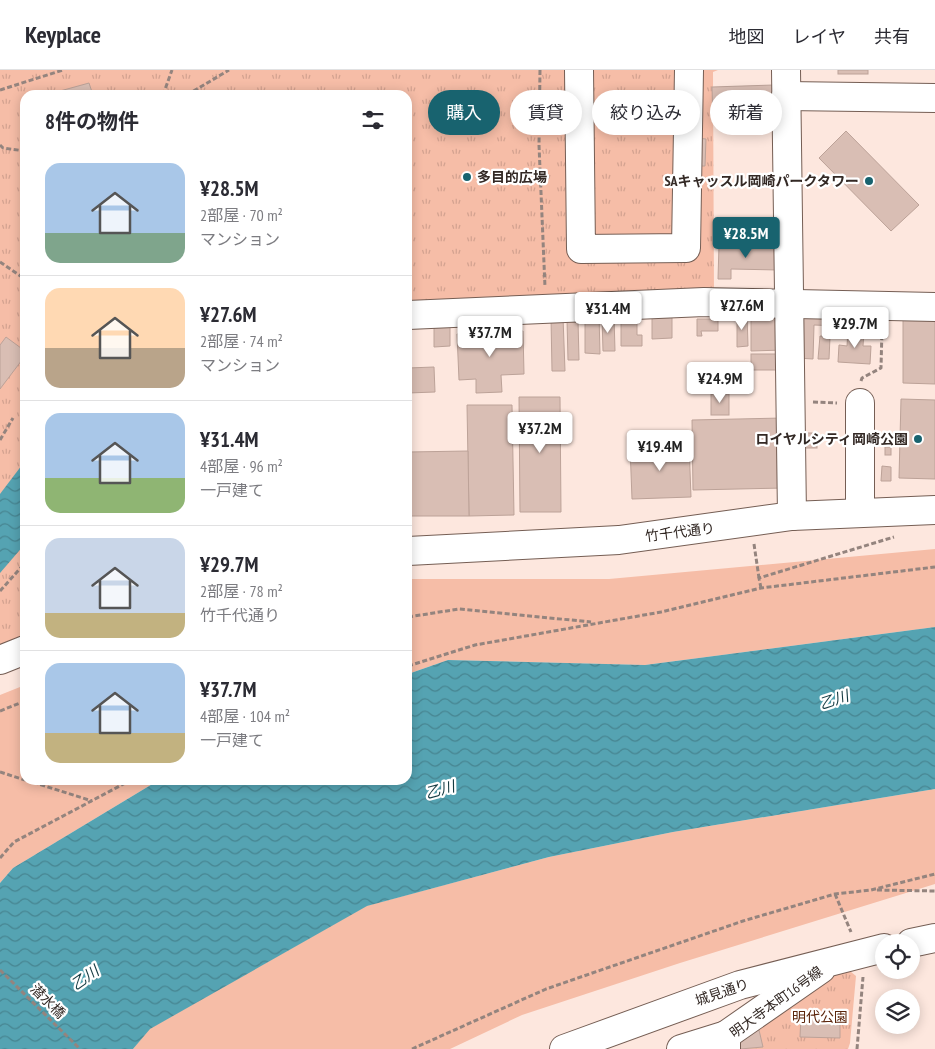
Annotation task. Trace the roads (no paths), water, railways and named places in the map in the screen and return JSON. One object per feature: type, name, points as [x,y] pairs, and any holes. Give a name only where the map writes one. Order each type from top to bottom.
[{"type":"street","points":[[579,70],[581,249],[686,248],[688,70]]},
{"type":"street","points":[[792,516],[786,83],[935,98]]},
{"type":"street","points":[[412,314],[704,302],[935,307]]},
{"type":"street","points":[[860,403],[860,512]]},
{"type":"street","name":"竹千代通り","points":[[416,550],[619,540],[792,516],[935,510]]},
{"type":"street","points":[[0,660],[20,652]]},
{"type":"street","points":[[920,941],[935,938]]},
{"type":"street","name":"明大寺本町16号線","points":[[681,1049],[726,1042],[859,954]]},
{"type":"street","name":"城見通り","points":[[564,1049],[740,985],[859,954]]},
{"type":"water","points":[[20,468],[20,550],[0,573],[0,494]]},
{"type":"water","name":"乙川","points":[[935,627],[935,789],[673,832],[549,857],[367,906],[150,1029],[133,1049],[0,1049],[0,883],[13,868],[151,785],[412,785],[412,673],[448,660],[645,665]]},
{"type":"place","name":"多目的広場","points":[[467,177]]},
{"type":"place","name":"SAキャッスル岡崎パークタワー","points":[[869,181]]},
{"type":"place","name":"ロイヤルシティ岡崎公園","points":[[918,439]]},
{"type":"park label","name":"明代公園","points":[[820,1017]]}]
